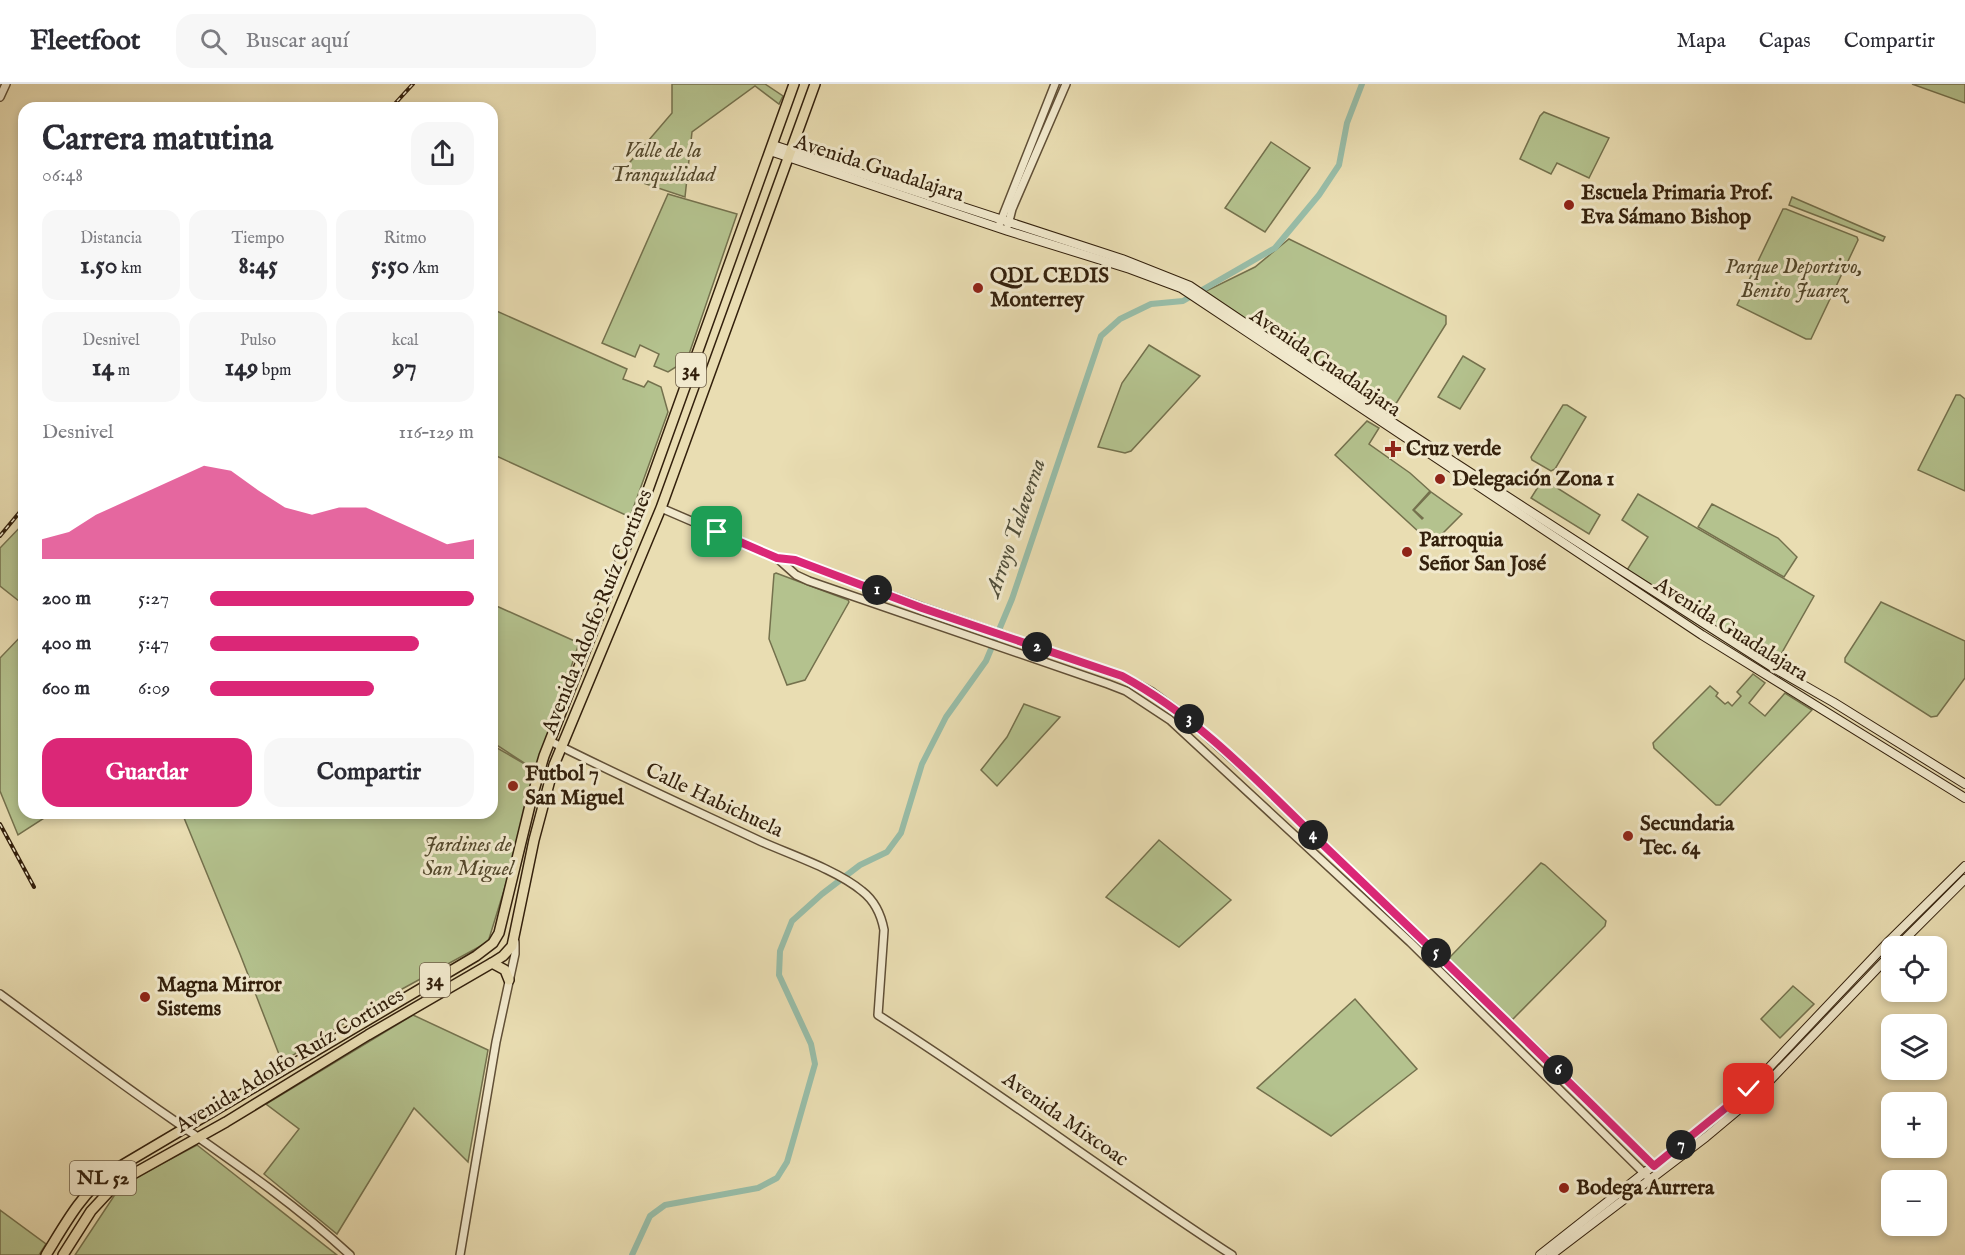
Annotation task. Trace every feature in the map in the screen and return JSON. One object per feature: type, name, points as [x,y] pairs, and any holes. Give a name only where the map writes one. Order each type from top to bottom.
[{"type":"main road","name":"Avenida Adolfo Ruíz Cortines","points":[[46,1255],[78,1205],[97,1182],[128,1161],[493,944],[502,922],[532,797],[550,741],[644,501],[794,84]]},
{"type":"main road","name":"Avenida Adolfo Ruíz Cortines","points":[[63,1255],[91,1211],[117,1183],[199,1137],[508,952],[515,938],[534,840],[548,786],[661,508],[815,84]]},
{"type":"main road","name":"Avenida Guadalajara","points":[[772,148],[1181,288],[1762,661],[1965,784]]},
{"type":"main road","name":"Avenida Guadalajara","points":[[1004,226],[1146,268],[1202,293],[1702,635],[1965,798]]},
{"type":"main road","points":[[1551,1255],[1743,1095],[1889,941],[1965,866]]},
{"type":"main road","points":[[1908,936],[1965,879]]},
{"type":"main road","points":[[492,963],[511,975]]},
{"type":"main road","points":[[1656,1169],[1755,1096],[1881,964]]},
{"type":"main road","points":[[1540,1255],[1648,1176]]},
{"type":"street","points":[[0,97],[6,84]]},
{"type":"street","points":[[1004,226],[1055,84]]},
{"type":"street","points":[[1004,226],[1066,84]]},
{"type":"street","points":[[661,508],[777,558],[796,574],[809,581],[1066,669],[1126,692],[1170,720],[1410,942],[1648,1176]]},
{"type":"street","points":[[777,558],[795,560],[922,608],[1122,676],[1152,692],[1182,714],[1246,771],[1391,908],[1656,1169]]},
{"type":"street","points":[[809,581],[814,568]]},
{"type":"street","points":[[917,619],[922,608]]},
{"type":"street","name":"Calle Habichuela","points":[[550,741],[832,874],[863,891],[873,901],[881,916],[884,930],[878,1015]]},
{"type":"street","points":[[460,1255],[496,1042],[515,954],[515,938]]},
{"type":"street","points":[[508,952],[511,975]]},
{"type":"street","points":[[0,994],[272,1188],[325,1231],[350,1255]]},
{"type":"street","name":"Avenida Mixcoac","points":[[878,1015],[994,1091],[1232,1255]]},
{"type":"green space","name":"Valle de la Tranquilidad","points":[[672,84],[765,84],[783,96],[779,104],[755,86],[692,132],[685,197],[619,175],[672,113]]},
{"type":"green space","points":[[1912,84],[1965,84],[1965,103]]},
{"type":"green space","points":[[1544,112],[1609,138],[1589,178],[1557,163],[1551,174],[1520,159]]},
{"type":"green space","points":[[1271,142],[1310,168],[1265,232],[1225,208]]},
{"type":"green space","points":[[668,194],[737,214],[687,360],[668,372],[654,366],[659,354],[640,345],[635,357],[602,343]]},
{"type":"green space","points":[[1792,197],[1885,237],[1883,241],[1789,205]]},
{"type":"green space","name":"Parque Deportivo, Benito Juarez","points":[[1783,209],[1857,237],[1858,240],[1811,339],[1806,339],[1737,305]]},
{"type":"green space","points":[[1289,239],[1446,316],[1446,324],[1392,410],[1388,410],[1204,292],[1255,267]]},
{"type":"green space","points":[[498,312],[627,369],[623,379],[644,387],[648,381],[661,387],[668,412],[630,517],[498,457]]},
{"type":"green space","points":[[1149,345],[1200,376],[1131,451],[1125,453],[1098,447],[1122,383]]},
{"type":"green space","points":[[1463,356],[1485,369],[1460,409],[1438,397]]},
{"type":"green space","points":[[1956,395],[1965,399],[1965,491],[1918,470]]},
{"type":"green space","points":[[1563,405],[1567,405],[1586,417],[1555,469],[1551,471],[1532,460],[1531,457]]},
{"type":"green space","points":[[1367,421],[1379,428],[1369,444],[1410,473],[1430,491],[1413,510],[1422,519],[1414,510],[1431,492],[1462,514],[1432,544],[1335,455]]},
{"type":"green space","points":[[1543,479],[1600,515],[1589,534],[1531,498]]},
{"type":"green space","points":[[1638,494],[1814,596],[1776,663],[1627,570],[1648,537],[1622,520]]},
{"type":"green space","points":[[1712,504],[1778,538],[1797,557],[1784,577],[1698,527]]},
{"type":"green space","points":[[18,529],[18,600],[0,586],[0,548]]},
{"type":"green space","points":[[774,574],[849,602],[805,680],[787,685],[769,639]]},
{"type":"green space","points":[[1881,602],[1965,641],[1965,678],[1937,716],[1931,717],[1845,662],[1845,658]]},
{"type":"green space","name":"Jardines de San Miguel","points":[[498,607],[579,643],[537,771],[522,832],[488,942],[382,1000],[282,1062],[184,819],[498,819],[498,748],[535,770],[498,746]]},
{"type":"green space","points":[[18,639],[18,819],[43,819],[18,835],[0,791],[0,658]]},
{"type":"green space","points":[[1753,674],[1765,683],[1749,703],[1765,716],[1785,693],[1812,710],[1720,805],[1716,805],[1654,748],[1653,743],[1710,686],[1718,693],[1716,696],[1725,704],[1728,702],[1732,706],[1741,696],[1737,692]]},
{"type":"green space","points":[[1024,704],[1060,717],[997,786],[981,770],[1007,737]]},
{"type":"green space","points":[[1159,840],[1231,900],[1179,947],[1106,897]]},
{"type":"green space","points":[[1541,863],[1606,921],[1605,926],[1513,1019],[1508,1017],[1450,961],[1450,957]]},
{"type":"green space","points":[[1793,986],[1814,1004],[1780,1038],[1761,1019]]},
{"type":"green space","points":[[1355,999],[1417,1069],[1331,1136],[1257,1088]]},
{"type":"green space","points":[[413,1015],[488,1050],[468,1162],[414,1108],[337,1234],[264,1174],[299,1129],[266,1104]]},
{"type":"green space","points":[[197,1145],[337,1255],[75,1255],[116,1193],[133,1179]]},
{"type":"green space","points":[[0,1210],[46,1244],[39,1255],[0,1255]]},
{"type":"waterway","name":"Arroyo Talaverna","points":[[632,1255],[650,1216],[665,1205],[758,1188],[777,1178],[787,1162],[815,1064],[811,1044],[779,975],[780,951],[792,921],[860,865],[887,852],[901,833],[922,764],[946,717],[986,661],[1012,599],[1101,336],[1120,319],[1151,304],[1183,301],[1275,248],[1319,195],[1339,165],[1347,123],[1362,84]]},
{"type":"railway","points":[[396,102],[413,84]]},
{"type":"railway","points":[[0,536],[18,514]]},
{"type":"railway","points":[[0,824],[34,887]]},
{"type":"place","name":"Escuela Primaria Prof. Eva Sámano Bishop","points":[[1569,205]]},
{"type":"place","name":"QDL CEDIS Monterrey","points":[[978,288]]},
{"type":"place","name":"Cruz verde","points":[[1393,449]]},
{"type":"place","name":"Delegación Zona 1","points":[[1440,479]]},
{"type":"place","name":"Parroquia Señor San José","points":[[1407,552]]},
{"type":"place","name":"Futbol 7 San Miguel","points":[[513,786]]},
{"type":"place","name":"Secundaria Tec. 64","points":[[1628,836]]},
{"type":"place","name":"Magna Mirror Sistems","points":[[145,997]]},
{"type":"place","name":"Bodega Aurrera","points":[[1564,1188]]},
{"type":"route","points":[[717,532],[777,558],[795,560],[922,608],[1122,676],[1152,692],[1182,714],[1246,771],[1391,908],[1654,1166],[1749,1089]]}]
